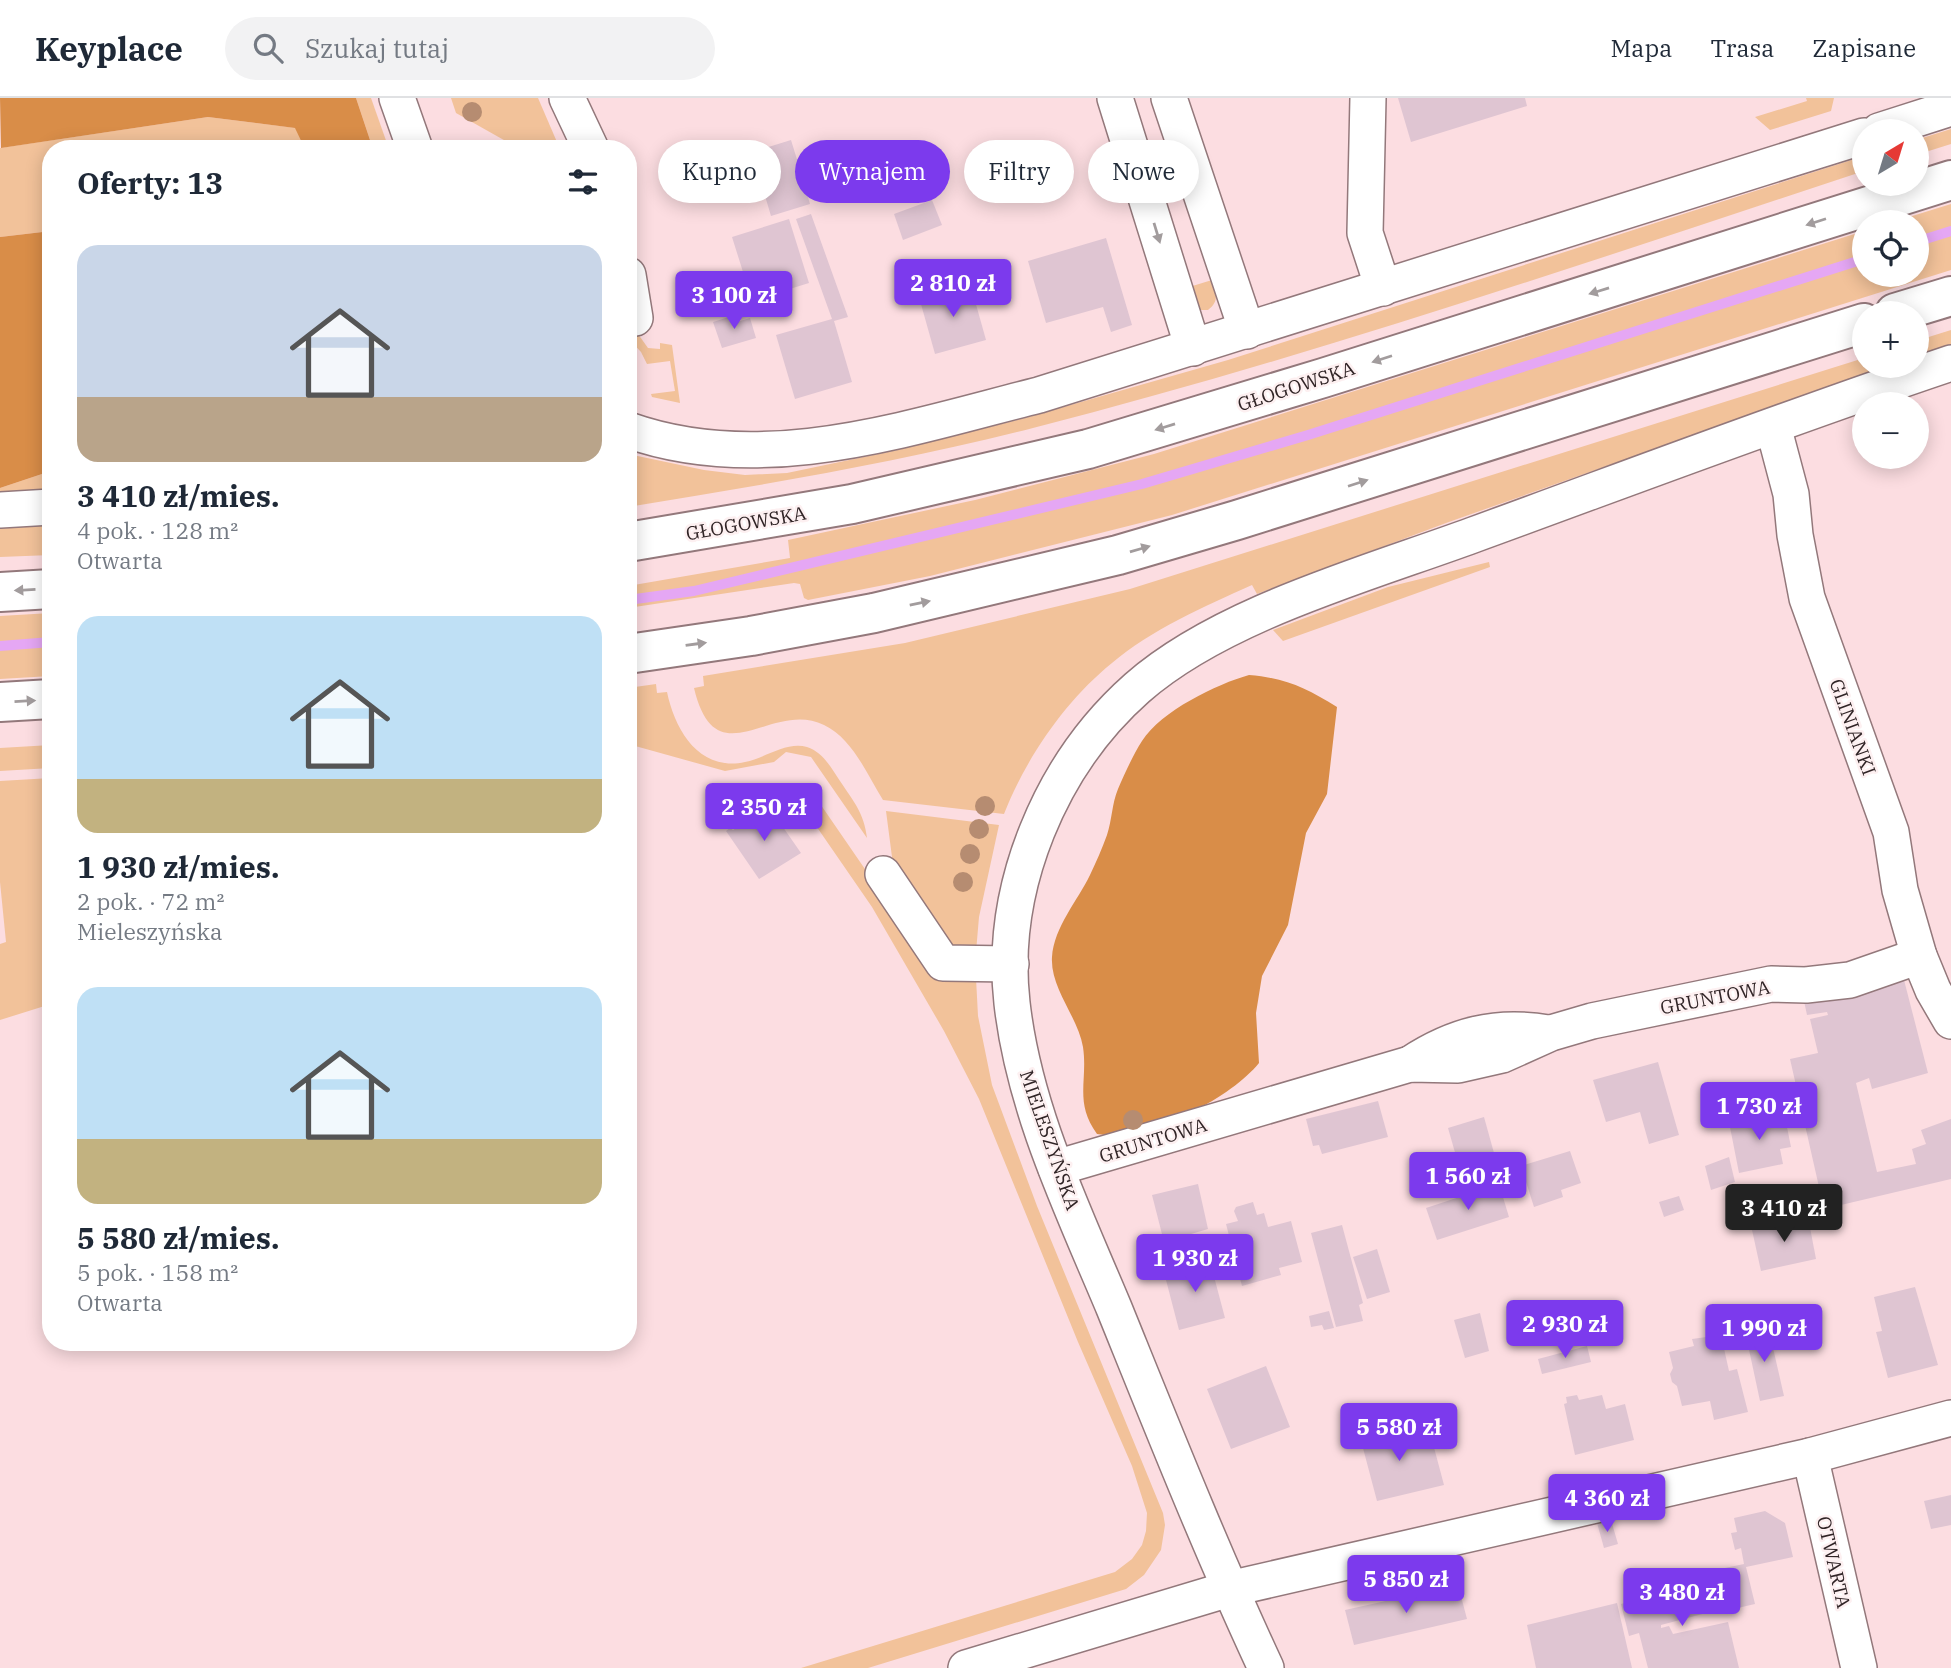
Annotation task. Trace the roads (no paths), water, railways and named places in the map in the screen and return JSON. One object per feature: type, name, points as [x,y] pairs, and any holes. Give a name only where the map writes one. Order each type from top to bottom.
[{"type":"main road","name":"GŁOGOWSKA","points":[[637,541],[828,509],[1088,449],[1951,180]]},
{"type":"main road","points":[[1929,303],[1951,296]]},
{"type":"main road","points":[[637,653],[751,636],[874,612],[1118,555],[1251,516],[1852,327]]},
{"type":"main road","points":[[0,592],[42,590]]},
{"type":"main road","points":[[0,702],[42,700]]},
{"type":"street","points":[[397,98],[412,140]]},
{"type":"street","points":[[567,98],[587,140]]},
{"type":"street","points":[[1115,98],[1193,348]]},
{"type":"street","points":[[1169,98],[1247,331]]},
{"type":"street","points":[[1368,98],[1365,233],[1383,288]]},
{"type":"street","points":[[1917,119],[1951,108]]},
{"type":"street","points":[[637,432],[683,444],[734,450],[817,445],[883,434],[1026,398],[1193,348],[1852,140]]},
{"type":"street","points":[[1773,426],[1951,363]]},
{"type":"street","name":"MIELESZYŃSKA","points":[[1266,1668],[1229,1589],[1056,1168],[1019,1046],[1012,999],[1014,909],[1038,828],[1055,792],[1102,723],[1152,677],[1199,644],[1279,607],[1773,426]]},
{"type":"street","name":"GLINIANKI","points":[[1773,426],[1791,494],[1795,535],[1807,598],[1891,832],[1900,890],[1919,956],[1933,990],[1951,1021]]},
{"type":"street","points":[[0,510],[42,508]]},
{"type":"street","points":[[883,874],[943,963],[1011,964]]},
{"type":"street","name":"GRUNTOWA","points":[[1056,1168],[1410,1063],[1438,1065],[1469,1062],[1502,1055],[1551,1033],[1592,1021],[1771,984],[1806,985],[1850,981],[1919,956]]},
{"type":"street","points":[[966,1668],[1229,1589],[1810,1456],[1951,1419]]},
{"type":"street","name":"OTWARTA","points":[[1810,1456],[1859,1668]]},
{"type":"waterway","points":[[1929,238],[1951,231]]},
{"type":"waterway","points":[[637,599],[694,591],[1142,484],[1308,435],[1852,263]]},
{"type":"waterway","points":[[0,646],[42,643]]}]
